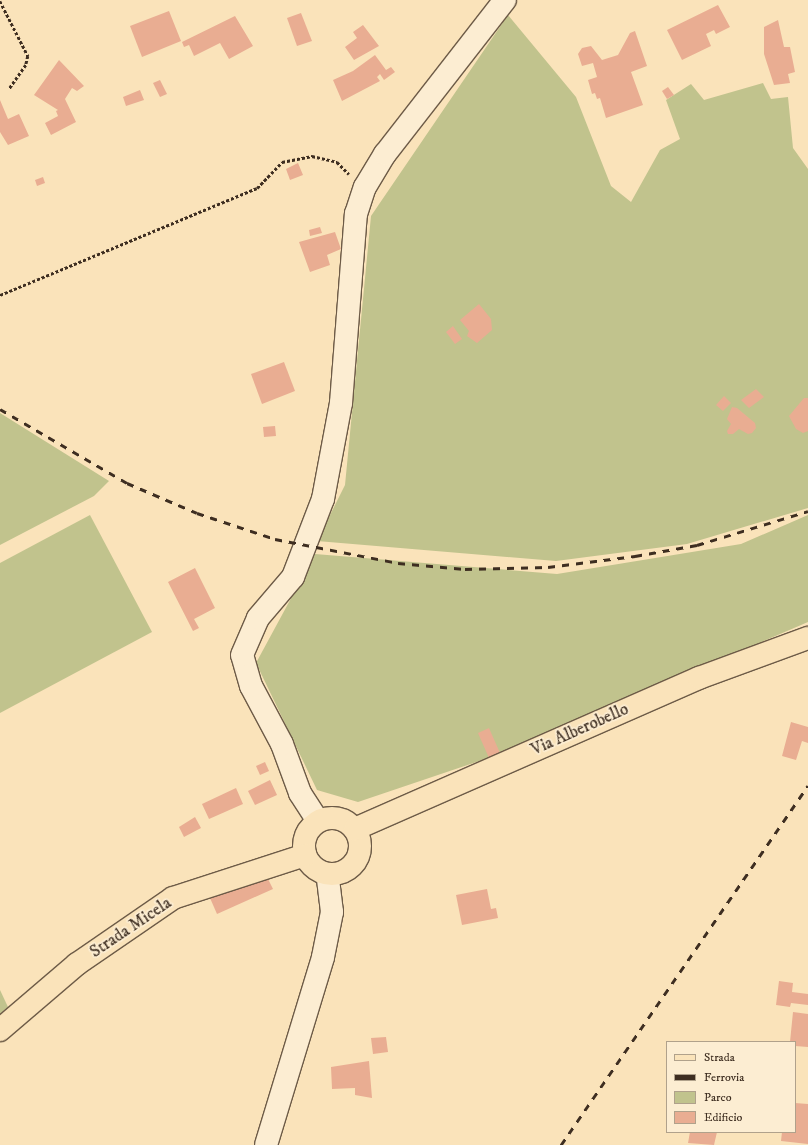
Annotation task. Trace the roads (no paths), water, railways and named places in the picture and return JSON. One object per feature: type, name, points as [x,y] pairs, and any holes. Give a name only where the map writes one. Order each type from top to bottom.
[{"type":"main road","name":"Via Alberobello","points":[[355,829],[699,678],[808,638]]},
{"type":"main road","points":[[338,818],[355,829],[360,847],[353,865],[337,874],[327,874],[314,868],[305,855],[306,836],[318,821],[338,818]]},
{"type":"main road","name":"Strada Micela","points":[[0,1030],[77,964],[173,898],[305,855]]},
{"type":"street","points":[[318,821],[300,793],[282,744],[251,686],[242,655],[258,618],[294,577],[323,499],[341,404],[356,214],[365,187],[385,154],[505,0]]},
{"type":"street","points":[[266,1145],[323,957],[332,912],[327,874]]},
{"type":"railway","points":[[0,409],[127,483],[197,513],[275,539],[398,563],[465,569],[548,567],[635,556],[697,545],[808,511]]},
{"type":"railway","points":[[561,1145],[808,786]]}]
